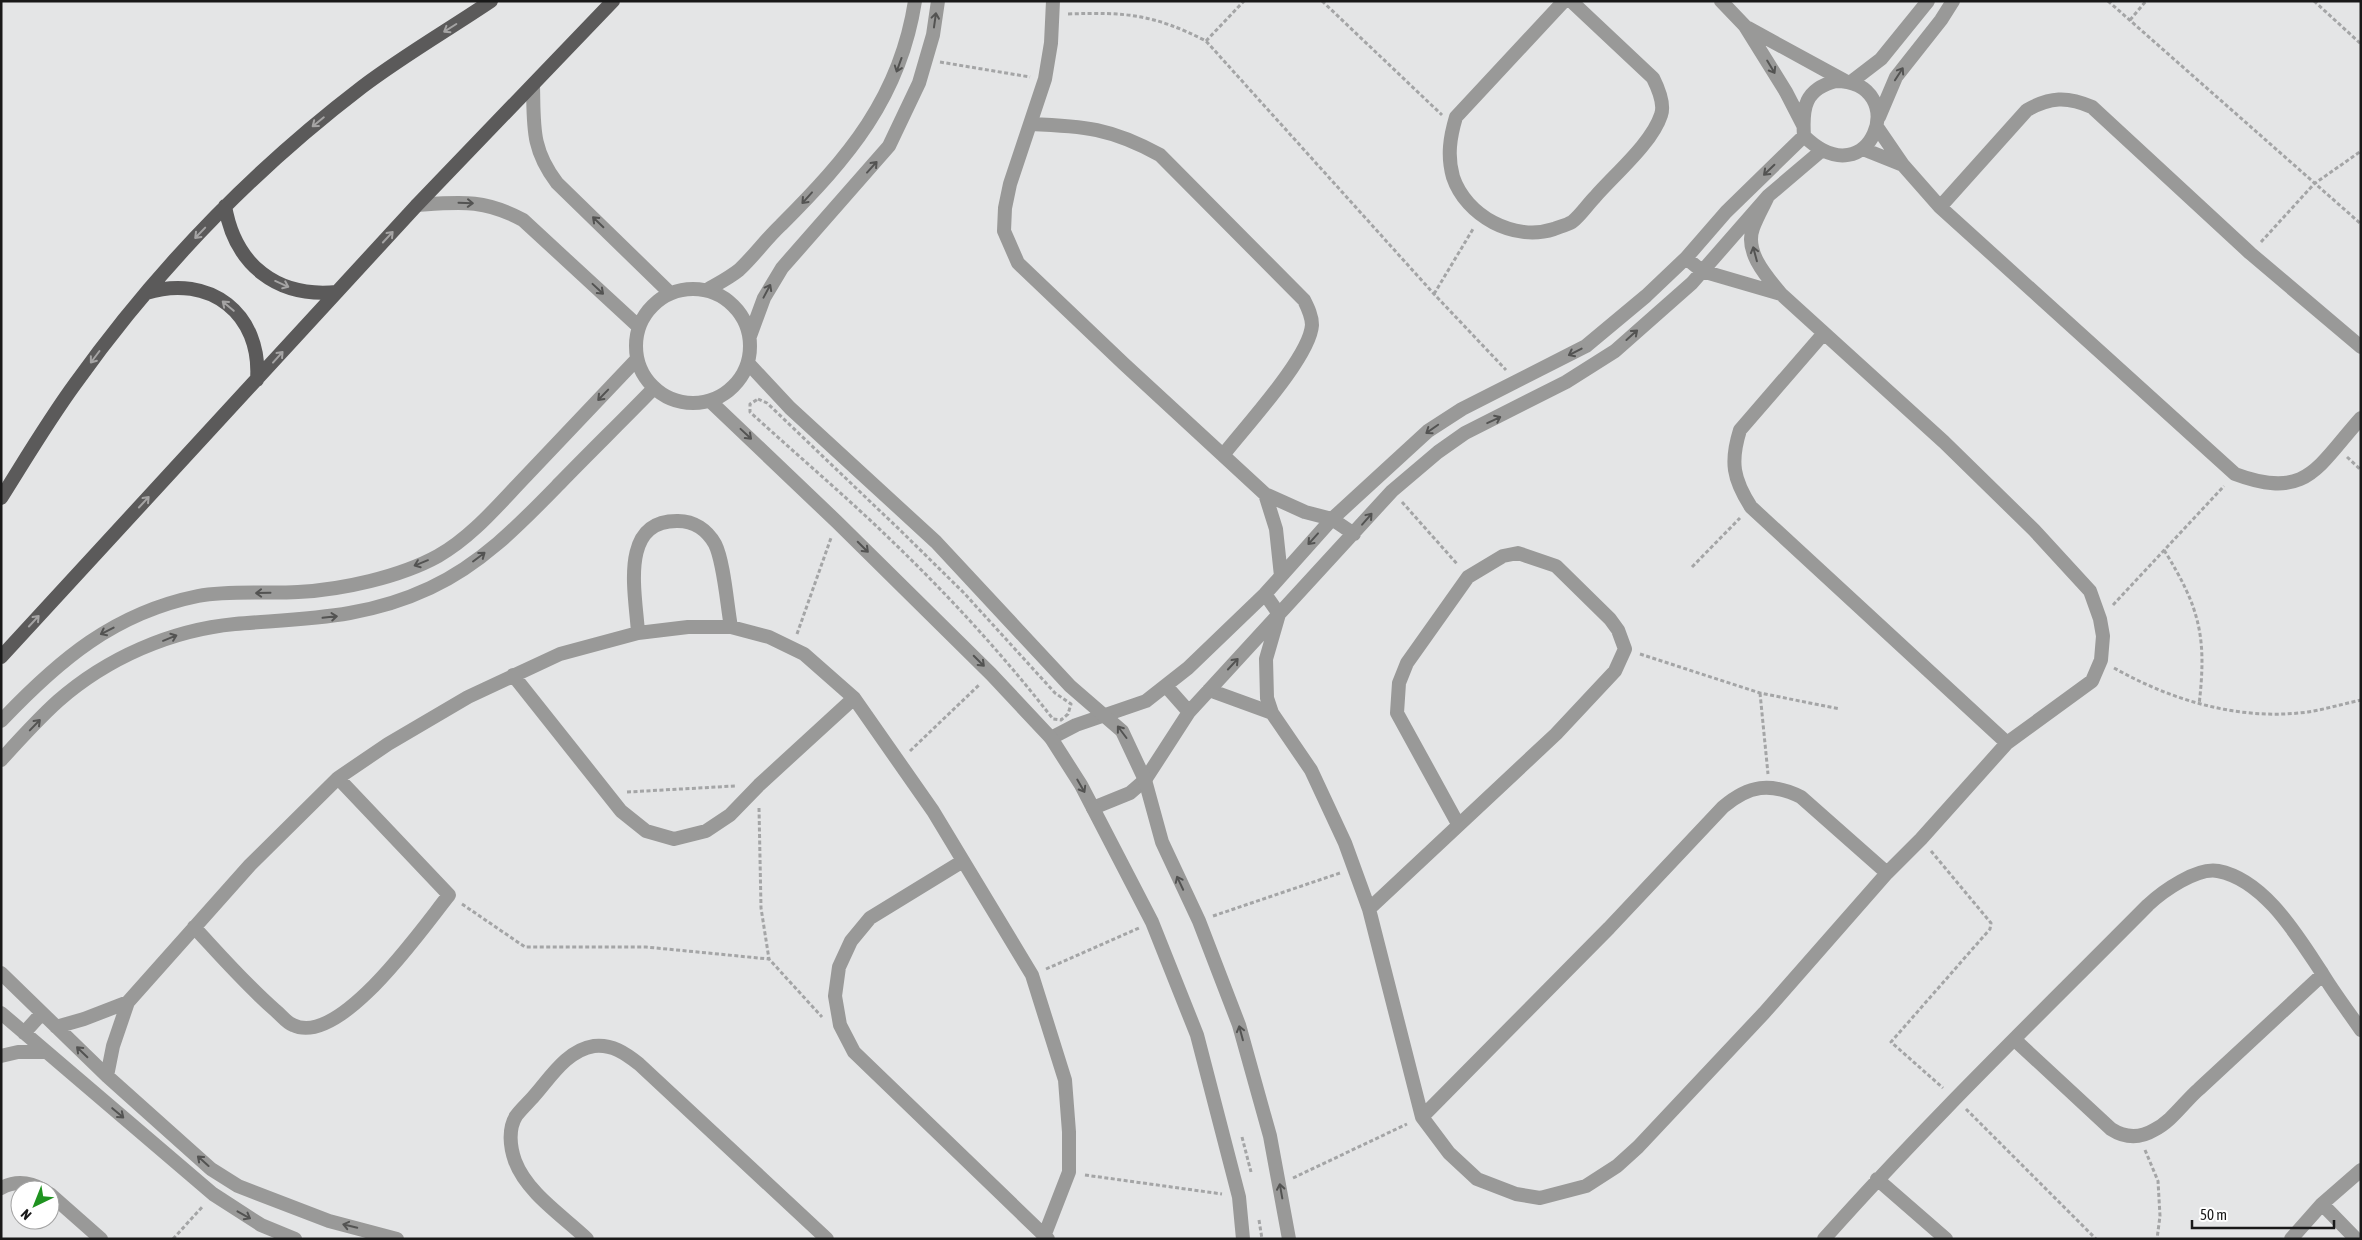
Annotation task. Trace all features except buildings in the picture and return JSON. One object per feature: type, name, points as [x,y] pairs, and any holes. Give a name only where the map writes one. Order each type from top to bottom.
[{"type":"main road","points":[[1,498],[74,385],[146,293],[226,206],[276,159],[362,87],[411,52],[491,1]]},
{"type":"main road","points":[[1,657],[417,205],[613,1]]},
{"type":"main road","points":[[226,206],[230,227],[239,247],[247,258],[268,278],[287,287],[308,293],[337,292]]},
{"type":"main road","points":[[146,293],[169,287],[192,288],[207,292],[227,304],[243,321],[251,335],[258,365],[257,380]]},
{"type":"street","points":[[707,290],[738,270],[796,210],[860,138],[881,104],[898,68],[910,30],[915,1]]},
{"type":"street","points":[[750,336],[746,324],[730,302],[707,290],[694,288],[670,293],[648,310],[639,327],[636,338],[637,359],[644,375],[654,388],[666,397],[680,402],[695,404],[710,401],[734,387],[743,376],[748,363],[750,336],[764,298],[782,268],[889,146],[910,107],[927,60],[938,1]]},
{"type":"street","points":[[1564,1],[1456,117],[1450,137],[1449,157],[1453,177],[1462,196],[1481,215],[1493,223],[1512,230],[1532,232],[1553,230],[1572,222],[1648,138],[1657,125],[1662,112],[1659,89],[1654,78],[1571,1]]},
{"type":"street","points":[[1721,1],[1745,26],[1786,92],[1804,131],[1821,151],[1836,156],[1846,156],[1863,149],[1870,142],[1896,77],[1942,20],[1954,1]]},
{"type":"street","points":[[1051,738],[1076,725],[1107,716],[1146,701],[1188,668],[1264,594],[1332,519],[1428,431],[1462,409],[1586,346],[1646,296],[1686,258],[1726,212],[1804,131],[1805,106],[1810,97],[1826,84],[1849,82],[1881,58],[1928,1]]},
{"type":"street","points":[[1053,8],[1045,79],[1010,184],[1005,208],[1004,231],[1018,263],[1265,494],[1305,512],[1332,519],[1354,534]]},
{"type":"street","points":[[1745,26],[1867,92],[1873,100],[1878,122],[1903,165],[1940,207],[2235,474],[2266,484],[2285,485],[2300,481],[2312,473],[2361,418]]},
{"type":"street","points":[[534,85],[537,147],[545,166],[557,183],[670,293]]},
{"type":"street","points":[[1940,207],[2027,110],[2042,102],[2058,98],[2076,100],[2092,107],[2250,253],[2361,347]]},
{"type":"street","points":[[1030,124],[1104,130],[1133,140],[1160,155],[1304,300],[1310,313],[1312,326],[1299,356],[1224,454]]},
{"type":"street","points":[[1863,149],[1903,165]]},
{"type":"street","points":[[1093,808],[1130,793],[1146,780],[1189,712],[1392,491],[1438,452],[1465,434],[1566,382],[1615,351],[1692,283],[1768,196],[1821,151]]},
{"type":"street","points":[[1279,614],[1266,659],[1267,698],[1272,712],[1311,770],[1346,843],[1369,909],[1422,1117],[1449,1153],[1477,1179],[1516,1194],[1540,1198],[1586,1186],[1617,1166],[1638,1147],[1764,1013],[1887,873],[1921,839],[2007,743],[2092,681],[2101,660],[2103,636],[2100,619],[2090,591],[2034,530],[1944,442],[1780,294],[1759,267],[1752,244],[1752,230],[1768,196]]},
{"type":"street","points":[[417,205],[462,202],[484,204],[504,210],[517,217],[639,327]]},
{"type":"street","points":[[1686,258],[1702,271],[1780,294]]},
{"type":"street","points":[[1824,333],[1740,430],[1734,449],[1734,470],[1740,490],[1751,507],[2007,743]]},
{"type":"street","points":[[1,721],[48,673],[93,638],[152,608],[200,596],[342,588],[404,570],[438,556],[466,536],[496,507],[637,359]]},
{"type":"street","points":[[748,363],[790,408],[936,542],[1070,686],[1107,716],[1122,731],[1146,780],[1162,842],[1181,886],[1199,920],[1239,1025],[1270,1136],[1289,1239]]},
{"type":"street","points":[[1,760],[58,701],[87,678],[114,661],[179,634],[232,624],[353,614],[396,602],[431,588],[466,568],[500,542],[654,388]]},
{"type":"street","points":[[710,401],[837,522],[991,674],[1051,738],[1081,785],[1152,922],[1197,1035],[1239,1197],[1243,1239]]},
{"type":"street","points":[[1265,494],[1276,529],[1281,576]]},
{"type":"street","points":[[638,633],[634,558],[638,544],[646,533],[657,525],[670,521],[684,521],[697,526],[708,534],[716,546],[731,627]]},
{"type":"street","points":[[1369,909],[1556,734],[1615,670],[1625,649],[1624,641],[1610,619],[1556,566],[1518,553],[1502,556],[1468,576],[1407,663],[1399,683],[1397,713],[1458,824]]},
{"type":"street","points":[[1264,594],[1279,614]]},
{"type":"street","points":[[107,1076],[112,1051],[128,1002],[250,865],[338,778],[388,744],[468,696],[560,654],[638,633],[688,627],[731,627],[769,637],[804,654],[854,698],[899,762],[963,861],[1032,975],[1065,1080],[1069,1172],[1045,1238],[854,1052],[840,1025],[835,996],[839,967],[851,941],[870,918],[963,861]]},
{"type":"street","points":[[513,674],[606,794],[622,811],[646,831],[674,839],[691,836],[719,823],[738,808],[759,785],[854,698]]},
{"type":"street","points":[[1166,686],[1189,712]]},
{"type":"street","points":[[1209,690],[1272,712]]},
{"type":"street","points":[[194,927],[260,997],[293,1025],[304,1028],[320,1025],[343,1014],[364,998],[449,895],[338,778]]},
{"type":"street","points":[[1422,1117],[1609,928],[1723,807],[1736,796],[1752,789],[1769,787],[1786,790],[1801,797],[1887,873]]},
{"type":"street","points":[[1824,1239],[1877,1179],[1955,1099],[2163,890],[2180,880],[2217,870],[2241,880],[2261,895],[2290,924],[2322,975],[2361,1030]]},
{"type":"street","points":[[1,973],[107,1076],[211,1169],[238,1186],[328,1221],[397,1239]]},
{"type":"street","points":[[2014,1040],[2111,1128],[2122,1136],[2140,1136],[2154,1130],[2168,1120],[2193,1094],[2322,975]]},
{"type":"street","points":[[56,1026],[128,1002]]},
{"type":"street","points":[[1,1013],[213,1194],[254,1221],[295,1239]]},
{"type":"street","points":[[24,1033],[42,1013]]},
{"type":"street","points":[[587,1239],[531,1187],[521,1175],[511,1145],[511,1130],[516,1117],[565,1061],[578,1051],[594,1046],[610,1046],[626,1053],[639,1064],[827,1239]]},
{"type":"street","points":[[1,1056],[18,1052],[45,1052]]},
{"type":"street","points":[[2291,1239],[2322,1204],[2361,1170]]},
{"type":"street","points":[[1877,1179],[1946,1239]]},
{"type":"street","points":[[60,1203],[101,1239]]},
{"type":"street","points":[[2322,1204],[2356,1239]]},
{"type":"path","points":[[1206,41],[1244,1]]},
{"type":"path","points":[[1322,1],[1453,126]]},
{"type":"path","points":[[2108,1],[2361,224]]},
{"type":"path","points":[[2130,20],[2146,1]]},
{"type":"path","points":[[2314,1],[2361,44]]},
{"type":"path","points":[[1053,8],[1141,16],[1174,25],[1206,41],[1434,294],[1517,381]]},
{"type":"path","points":[[927,60],[1045,79]]},
{"type":"path","points":[[2250,253],[2314,184],[2361,151]]},
{"type":"path","points":[[1434,294],[1481,215]]},
{"type":"path","points":[[758,399],[767,403],[964,593],[1042,680],[1071,704],[1068,714],[1061,720],[1053,718],[1044,707],[1017,672],[960,609],[894,542],[750,412],[750,404],[758,399]]},
{"type":"path","points":[[2100,619],[2235,474]]},
{"type":"path","points":[[1392,491],[1468,576]]},
{"type":"path","points":[[1692,567],[1751,507]]},
{"type":"path","points":[[792,648],[837,522]]},
{"type":"path","points":[[2164,550],[2186,584],[2199,624],[2204,664],[2199,705]]},
{"type":"path","points":[[1625,649],[1760,692],[1840,709]]},
{"type":"path","points":[[2101,660],[2148,687],[2199,705],[2253,713],[2280,713],[2308,712],[2361,700]]},
{"type":"path","points":[[899,762],[991,674]]},
{"type":"path","points":[[1760,692],[1769,787]]},
{"type":"path","points":[[606,794],[759,785],[761,908],[769,959],[828,1023]]},
{"type":"path","points":[[1921,839],[1991,923],[1990,929],[1891,1042],[1955,1099],[2096,1239]]},
{"type":"path","points":[[1199,920],[1354,868]]},
{"type":"path","points":[[449,895],[525,947],[646,947],[769,959]]},
{"type":"path","points":[[1032,975],[1152,922]]},
{"type":"path","points":[[1280,1184],[1422,1117]]},
{"type":"path","points":[[2140,1136],[2158,1181],[2160,1216],[2158,1239]]},
{"type":"path","points":[[1069,1172],[1239,1197]]},
{"type":"path","points":[[173,1239],[213,1194]]}]
